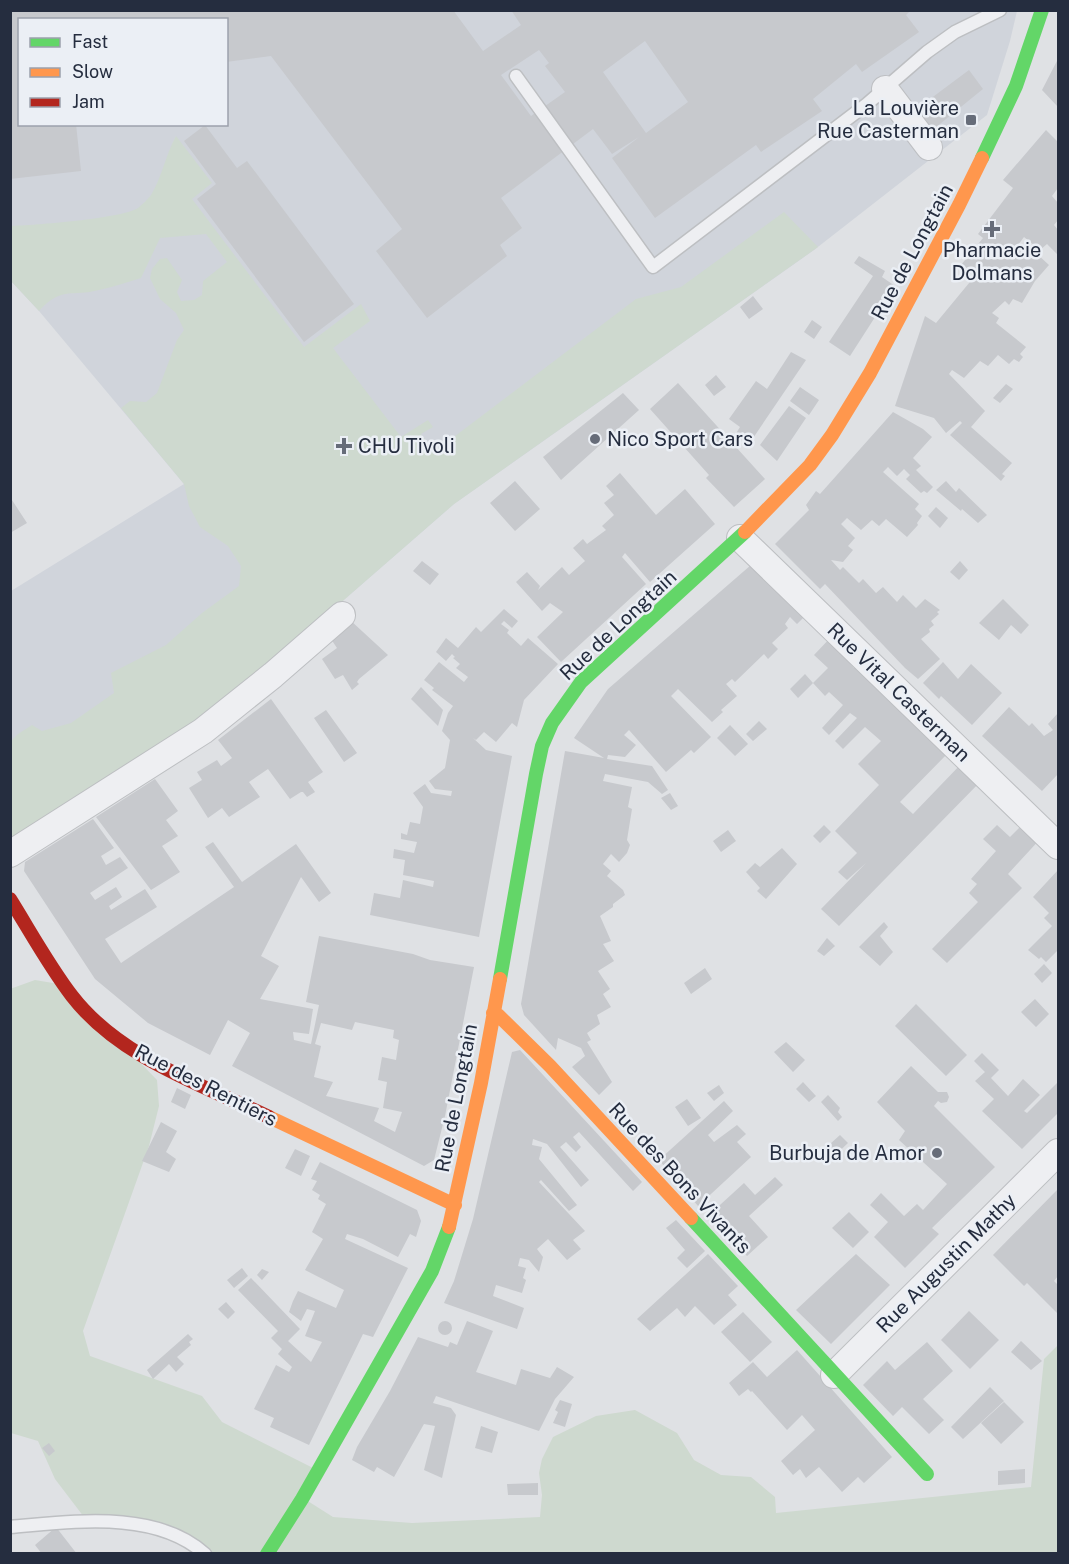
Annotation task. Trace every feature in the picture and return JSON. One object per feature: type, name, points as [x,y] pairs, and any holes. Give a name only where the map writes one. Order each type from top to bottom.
[{"type":"street","name":"Rue de Longtain","points":[[267,1554],[302,1499],[432,1271],[447,1232],[481,1083],[536,774],[542,746],[552,723],[581,682],[740,538],[810,465],[832,435],[870,373],[941,242],[1016,86],[1042,10]]},
{"type":"street","points":[[885,89],[928,147]]},
{"type":"street","name":"Rue Vital Casterman","points":[[740,538],[1059,846]]},
{"type":"street","points":[[10,854],[202,731],[273,675],[342,615]]},
{"type":"street","name":"Rue des Rentiers","points":[[10,899],[72,996],[117,1039],[147,1059],[455,1205]]},
{"type":"street","name":"Rue des Bons Vivants","points":[[493,1013],[498,1015],[550,1066],[927,1474]]},
{"type":"street","name":"Rue Augustin Mathy","points":[[834,1375],[1059,1152]]},
{"type":"lane","points":[[516,76],[653,267],[885,89],[927,52],[983,14],[1000,10]]},
{"type":"lane","points":[[10,1527],[87,1521],[151,1526],[195,1545],[206,1554]]},
{"type":"shaded area","name":"CHU Tivoli","points":[[10,11],[1017,11],[987,115],[814,250],[454,504],[229,700],[10,844],[11,591],[184,484],[39,311],[11,281]]},
{"type":"shaded area","points":[[176,136],[212,183],[192,199],[304,347],[361,304],[370,321],[333,348],[401,437],[428,420],[433,427],[421,434],[434,452],[636,299],[681,287],[784,212],[818,247],[454,504],[229,700],[10,844],[11,741],[32,725],[42,731],[71,723],[114,693],[111,673],[166,645],[202,613],[239,586],[241,566],[228,546],[200,527],[189,506],[184,484],[121,408],[130,401],[146,402],[157,393],[177,340],[184,330],[176,313],[160,299],[150,278],[152,269],[160,259],[167,258],[182,280],[177,292],[181,301],[194,300],[202,295],[203,281],[227,262],[206,234],[160,238],[141,278],[90,292],[61,295],[39,311],[11,281],[10,226],[96,218],[138,208],[150,197],[155,188]]},
{"type":"shaded area","points":[[35,980],[65,985],[157,1080],[159,1106],[149,1146],[83,1331],[90,1356],[202,1396],[222,1422],[317,1470],[303,1498],[333,1517],[412,1523],[540,1517],[542,1495],[539,1473],[542,1459],[553,1437],[596,1416],[635,1410],[677,1433],[694,1460],[721,1475],[751,1477],[775,1497],[776,1513],[1031,1487],[1044,1359],[1058,1345],[1058,1553],[205,1554],[172,1534],[87,1521],[55,1479],[38,1441],[11,1433],[10,989]]},
{"type":"building","points":[[10,10],[453,10],[483,51],[521,25],[511,10],[817,10],[818,12],[911,10],[906,15],[919,32],[862,72],[856,64],[813,99],[822,111],[761,152],[756,145],[655,218],[612,158],[639,137],[612,154],[593,129],[501,198],[522,228],[500,245],[507,256],[427,318],[376,251],[402,229],[271,56],[228,62],[228,18],[18,18],[18,126],[76,126],[81,171],[10,179]],"holes":[[[645,41],[688,102],[646,133],[603,72]],[[539,50],[549,63],[545,66],[565,92],[531,116],[501,75]]]},
{"type":"building","points":[[1058,59],[1058,107],[1042,90]]},
{"type":"building","points":[[969,70],[983,89],[930,132],[914,111]]},
{"type":"building","points":[[206,126],[237,168],[247,161],[354,304],[304,342],[197,199],[216,184],[184,141]]},
{"type":"building","points":[[1046,130],[1058,142],[1058,188],[1052,196],[1058,203],[1058,220],[1054,225],[1058,230],[1058,255],[1047,244],[1040,250],[1024,237],[1018,245],[1035,257],[1037,254],[1049,265],[1035,281],[1022,303],[1013,299],[1009,305],[1005,301],[992,313],[999,318],[996,323],[1026,347],[1020,354],[1023,357],[1019,362],[1014,359],[1009,364],[998,355],[988,366],[980,361],[964,378],[952,370],[949,374],[985,411],[971,427],[1012,463],[1002,474],[1005,476],[1001,481],[950,435],[962,423],[960,421],[946,433],[934,418],[895,406],[925,316],[936,323],[974,277],[961,265],[983,238],[978,234],[1013,188],[1003,180]]},
{"type":"building","points":[[859,256],[885,271],[882,277],[895,286],[850,356],[829,342],[873,276],[854,263]]},
{"type":"building","points":[[753,296],[763,309],[749,319],[740,307]]},
{"type":"building","points":[[812,320],[822,327],[814,339],[804,332]]},
{"type":"building","points":[[791,352],[806,360],[749,444],[735,435],[740,427],[729,419],[756,381],[767,389]]},
{"type":"building","points":[[716,375],[726,387],[714,396],[705,385]]},
{"type":"building","points":[[678,383],[765,479],[734,507],[706,478],[709,475],[650,409]]},
{"type":"building","points":[[1006,384],[1013,389],[1000,403],[993,398]]},
{"type":"building","points":[[800,387],[819,400],[809,415],[790,401]]},
{"type":"building","points":[[623,393],[639,410],[561,480],[543,457]]},
{"type":"building","points":[[789,406],[806,418],[777,461],[760,445]]},
{"type":"building","points":[[893,412],[923,429],[932,437],[913,458],[921,466],[916,470],[933,487],[927,493],[924,491],[921,493],[906,479],[910,475],[904,469],[897,476],[888,467],[883,472],[919,504],[915,509],[922,516],[918,525],[907,537],[886,519],[879,526],[872,520],[861,530],[847,518],[841,524],[855,538],[848,546],[853,550],[843,562],[831,560],[840,570],[843,567],[859,583],[863,579],[876,593],[883,587],[897,602],[903,595],[916,608],[925,599],[940,610],[931,621],[934,625],[929,629],[930,632],[921,639],[940,659],[918,679],[825,584],[820,589],[775,544],[809,510],[806,505],[816,491],[820,494]]},
{"type":"building","points":[[620,473],[656,515],[685,489],[715,524],[650,582],[625,553],[622,557],[646,584],[561,662],[537,637],[563,612],[550,603],[542,611],[516,582],[527,572],[540,586],[538,590],[562,567],[569,575],[585,561],[573,548],[583,539],[587,544],[606,530],[602,526],[614,515],[604,503],[614,495],[606,486]]},
{"type":"building","points":[[515,481],[540,509],[515,531],[490,503]]},
{"type":"building","points":[[946,481],[956,492],[959,488],[987,515],[978,523],[962,509],[961,511],[936,490]]},
{"type":"building","points":[[10,497],[27,523],[10,533]]},
{"type":"building","points":[[936,507],[948,518],[940,528],[928,516]]},
{"type":"building","points":[[422,561],[439,574],[430,585],[413,571]]},
{"type":"building","points":[[960,561],[968,570],[959,580],[950,572]]},
{"type":"building","points":[[751,565],[808,613],[797,624],[790,617],[785,624],[788,628],[772,643],[778,649],[768,659],[764,654],[735,682],[732,679],[726,684],[737,696],[721,710],[723,712],[712,722],[678,689],[671,696],[711,737],[694,753],[691,750],[666,772],[629,730],[624,735],[636,745],[625,757],[608,755],[607,759],[652,766],[668,790],[662,794],[648,782],[605,774],[603,781],[632,787],[628,807],[632,809],[627,840],[630,845],[627,853],[619,862],[611,854],[603,864],[611,871],[607,876],[623,890],[625,895],[600,916],[611,941],[603,944],[614,961],[598,971],[610,989],[603,994],[611,1007],[597,1015],[600,1024],[587,1033],[591,1040],[587,1042],[612,1082],[599,1095],[572,1067],[585,1056],[581,1048],[558,1038],[556,1050],[524,1015],[521,1004],[565,751],[604,758],[574,738],[608,689]]},
{"type":"building","points":[[1003,599],[1029,625],[1021,634],[1011,625],[999,640],[979,623]]},
{"type":"building","points":[[504,609],[518,621],[512,628],[504,621],[501,624],[509,630],[507,633],[521,646],[528,638],[558,664],[524,700],[517,727],[512,723],[496,742],[484,732],[476,740],[473,738],[486,750],[512,756],[479,937],[370,915],[374,893],[400,898],[403,880],[433,887],[434,881],[403,875],[405,860],[393,858],[394,849],[414,853],[417,842],[401,839],[401,833],[407,835],[410,822],[420,824],[423,807],[413,793],[425,784],[431,793],[451,796],[452,791],[435,789],[429,781],[445,768],[450,740],[442,731],[453,706],[432,690],[434,688],[424,680],[439,662],[464,682],[468,677],[456,668],[460,664],[453,658],[455,657],[452,654],[446,661],[436,652],[446,638],[458,648],[476,627],[481,632]]},
{"type":"building","points":[[350,620],[388,655],[359,679],[357,682],[359,684],[352,690],[343,675],[335,679],[322,659],[337,648],[329,636]]},
{"type":"building","points":[[833,635],[842,654],[854,668],[860,662],[949,752],[900,802],[913,814],[963,762],[983,779],[839,926],[821,909],[866,863],[847,880],[838,872],[857,853],[835,831],[879,785],[858,764],[881,741],[865,727],[843,749],[835,741],[857,718],[850,713],[829,735],[822,728],[843,705],[829,692],[825,696],[813,683],[828,668],[814,655]]},
{"type":"building","points":[[943,662],[958,679],[971,664],[1002,693],[972,725],[941,696],[939,699],[923,683]]},
{"type":"building","points":[[805,674],[813,683],[798,698],[790,689]]},
{"type":"building","points":[[421,687],[443,710],[438,726],[411,699]]},
{"type":"building","points":[[271,699],[323,772],[308,782],[315,792],[307,797],[301,792],[290,799],[268,769],[249,782],[260,797],[229,817],[222,808],[208,818],[189,788],[202,780],[197,772],[217,760],[221,766],[232,758],[218,740]]},
{"type":"building","points":[[1009,707],[1029,726],[1032,723],[1044,736],[1053,730],[1048,724],[1058,713],[1058,774],[1042,791],[982,736]]},
{"type":"building","points":[[326,710],[357,753],[344,762],[314,718]]},
{"type":"building","points":[[759,721],[767,729],[753,741],[746,734]]},
{"type":"building","points":[[730,725],[748,744],[735,756],[717,738]]},
{"type":"building","points":[[155,779],[178,811],[166,820],[178,836],[162,846],[180,872],[151,890],[96,817]]},
{"type":"building","points":[[670,793],[678,806],[671,810],[661,798]]},
{"type":"building","points":[[93,819],[114,848],[101,856],[106,865],[120,857],[128,868],[90,893],[95,900],[116,887],[122,897],[109,906],[111,910],[145,889],[157,907],[105,939],[121,963],[234,887],[205,847],[213,842],[242,882],[296,844],[331,893],[319,902],[301,877],[261,956],[279,966],[260,999],[313,1009],[309,1034],[293,1032],[294,1040],[311,1044],[319,1005],[306,1002],[319,936],[474,967],[445,1116],[434,1160],[424,1166],[232,1066],[250,1033],[228,1020],[210,1055],[148,1023],[95,979],[24,871],[25,862]],"holes":[[[355,1022],[394,1030],[393,1038],[399,1040],[396,1060],[382,1057],[378,1080],[387,1082],[383,1108],[402,1112],[395,1132],[374,1121],[379,1108],[326,1096],[333,1082],[314,1077],[321,1046],[315,1044],[321,1023],[352,1030]]]},
{"type":"building","points":[[1025,822],[1042,837],[1008,874],[1022,888],[947,963],[932,949],[978,902],[969,893],[977,884],[971,879],[996,851],[983,839],[997,825],[1010,837]]},
{"type":"building","points":[[824,825],[831,832],[820,843],[813,836]]},
{"type":"building","points":[[728,830],[736,841],[721,852],[713,841]]},
{"type":"building","points":[[782,848],[797,864],[766,899],[757,891],[760,888],[746,872],[755,863],[760,867]]},
{"type":"building","points":[[1058,870],[1058,950],[1046,962],[1028,950],[1052,926],[1044,918],[1049,913],[1033,897]]},
{"type":"building","points":[[884,922],[888,927],[880,936],[893,952],[880,966],[859,947]]},
{"type":"building","points":[[827,938],[835,946],[824,956],[817,951]]},
{"type":"building","points":[[1044,964],[1052,973],[1042,983],[1034,974]]},
{"type":"building","points":[[705,968],[712,979],[691,994],[684,983]]},
{"type":"building","points":[[1035,999],[1049,1014],[1036,1027],[1021,1012]]},
{"type":"building","points":[[916,1004],[967,1055],[946,1076],[895,1026]]},
{"type":"building","points":[[786,1042],[805,1060],[793,1072],[774,1052]]},
{"type":"building","points":[[520,1050],[642,1182],[633,1191],[579,1132],[573,1137],[581,1147],[576,1152],[566,1142],[560,1147],[589,1180],[581,1187],[547,1144],[533,1139],[532,1145],[542,1147],[539,1159],[577,1205],[569,1211],[541,1180],[539,1182],[585,1231],[573,1240],[581,1249],[567,1260],[548,1239],[537,1249],[543,1257],[539,1272],[529,1260],[520,1258],[518,1266],[526,1268],[523,1278],[526,1280],[522,1293],[496,1285],[493,1296],[524,1308],[517,1329],[444,1303],[454,1281],[473,1219],[512,1052]]},
{"type":"building","points":[[982,1053],[999,1070],[991,1078],[1008,1096],[1023,1079],[1040,1095],[1024,1111],[1027,1113],[1058,1082],[1058,1113],[1022,1149],[982,1111],[994,1099],[975,1081],[985,1072],[974,1061]]},
{"type":"building","points":[[911,1066],[938,1092],[947,1092],[949,1097],[947,1102],[938,1101],[934,1106],[995,1167],[932,1228],[939,1234],[905,1268],[874,1237],[888,1222],[870,1205],[881,1193],[904,1216],[917,1204],[923,1210],[947,1184],[899,1140],[905,1131],[877,1102]]},
{"type":"building","points":[[803,1082],[816,1096],[809,1102],[796,1089]]},
{"type":"building","points":[[719,1085],[724,1093],[714,1101],[707,1093]]},
{"type":"building","points":[[177,1088],[191,1095],[185,1109],[171,1102]]},
{"type":"building","points":[[828,1095],[840,1108],[838,1112],[842,1117],[838,1121],[821,1102]]},
{"type":"building","points":[[687,1099],[701,1118],[688,1126],[675,1107]]},
{"type":"building","points":[[724,1101],[733,1111],[708,1135],[714,1142],[737,1125],[746,1134],[737,1142],[751,1157],[698,1206],[659,1160]]},
{"type":"building","points":[[161,1122],[177,1131],[166,1152],[176,1159],[169,1172],[142,1161]]},
{"type":"building","points":[[840,1135],[848,1143],[828,1162],[820,1153]]},
{"type":"building","points":[[295,1149],[310,1156],[301,1176],[285,1168]]},
{"type":"building","points":[[320,1162],[417,1210],[421,1221],[416,1237],[410,1234],[398,1257],[363,1239],[347,1234],[345,1239],[408,1268],[373,1337],[363,1334],[309,1445],[270,1427],[274,1418],[254,1409],[276,1365],[289,1372],[292,1367],[278,1354],[282,1349],[271,1338],[278,1331],[238,1290],[251,1278],[300,1329],[288,1341],[311,1362],[322,1342],[305,1336],[315,1311],[307,1309],[301,1321],[289,1312],[293,1301],[298,1291],[336,1308],[344,1290],[305,1270],[323,1239],[312,1232],[326,1204],[318,1199],[320,1195],[312,1190],[317,1181],[311,1179]]},
{"type":"building","points":[[775,1177],[783,1185],[749,1216],[768,1237],[747,1256],[709,1215],[744,1183],[755,1195]]},
{"type":"building","points":[[1058,1189],[1058,1276],[1054,1281],[1058,1285],[1058,1314],[1027,1283],[1024,1286],[993,1255]]},
{"type":"building","points":[[849,1212],[869,1232],[853,1248],[832,1228]]},
{"type":"building","points":[[676,1220],[705,1251],[687,1268],[677,1258],[685,1250],[666,1228]]},
{"type":"building","points":[[708,1254],[738,1286],[728,1295],[737,1305],[714,1325],[695,1306],[685,1317],[677,1308],[650,1331],[637,1319]]},
{"type":"building","points":[[856,1254],[890,1285],[831,1344],[796,1310]]},
{"type":"building","points":[[242,1268],[248,1276],[234,1288],[227,1280]]},
{"type":"building","points":[[262,1269],[269,1272],[262,1280],[257,1275]]},
{"type":"building","points":[[226,1302],[235,1312],[228,1319],[218,1309]]},
{"type":"building","points":[[969,1311],[999,1340],[970,1369],[941,1340]]},
{"type":"building","points":[[743,1312],[772,1342],[750,1362],[721,1332]]},
{"type":"building","points":[[445,1321],[450,1323],[452,1328],[450,1333],[445,1335],[440,1333],[438,1328],[440,1323]]},
{"type":"building","points":[[467,1321],[493,1331],[476,1372],[516,1385],[521,1369],[550,1378],[557,1367],[574,1377],[555,1399],[539,1431],[436,1396],[433,1403],[451,1408],[456,1415],[442,1478],[424,1470],[435,1426],[424,1424],[394,1477],[377,1467],[374,1472],[352,1460],[418,1337],[448,1347],[450,1342],[457,1345]]},
{"type":"building","points":[[188,1334],[193,1339],[189,1342],[191,1345],[177,1357],[184,1364],[176,1372],[169,1364],[153,1379],[147,1370]]},
{"type":"building","points":[[1021,1341],[1042,1361],[1031,1370],[1011,1352]]},
{"type":"building","points":[[927,1342],[953,1371],[923,1399],[944,1420],[929,1434],[902,1407],[893,1416],[863,1385],[887,1361],[895,1370]]},
{"type":"building","points":[[797,1350],[892,1457],[864,1483],[858,1477],[842,1492],[819,1467],[806,1478],[800,1469],[793,1475],[781,1461],[815,1430],[802,1415],[787,1430],[752,1391],[748,1389],[739,1396],[729,1383],[753,1362],[767,1377]]},
{"type":"building","points":[[990,1387],[1004,1401],[963,1439],[951,1427]]},
{"type":"building","points":[[560,1400],[572,1404],[565,1427],[553,1423],[558,1412],[555,1410]]},
{"type":"building","points":[[1004,1402],[1024,1422],[1001,1444],[981,1423]]},
{"type":"building","points":[[481,1426],[498,1432],[492,1453],[475,1448]]},
{"type":"building","points":[[49,1443],[55,1451],[49,1456],[42,1448]]},
{"type":"building","points":[[1025,1469],[1025,1483],[998,1485],[998,1471]]},
{"type":"building","points":[[538,1483],[538,1495],[508,1495],[507,1484]]},
{"type":"building","points":[[56,1527],[77,1554],[42,1554],[35,1545]]},
{"type":"traffic: fast","points":[[982,158],[1016,86],[1042,10]]},
{"type":"traffic: fast","points":[[500,979],[536,774],[542,746],[552,723],[581,682],[745,532]]},
{"type":"traffic: fast","points":[[691,1218],[927,1474]]},
{"type":"traffic: fast","points":[[267,1554],[302,1499],[432,1271],[449,1227]]},
{"type":"traffic: slow","points":[[745,532],[810,465],[832,435],[870,373],[982,158]]},
{"type":"traffic: slow","points":[[449,1227],[481,1083],[500,979]]},
{"type":"traffic: slow","points":[[493,1013],[498,1015],[550,1066],[691,1218]]},
{"type":"traffic: slow","points":[[269,1117],[455,1205]]},
{"type":"traffic: jam","points":[[10,899],[48,961],[72,996],[91,1018],[137,1053],[189,1081],[269,1117]]},
{"type":"place","name":"La Louvière Rue Casterman","points":[[971,120]]},
{"type":"place","name":"Pharmacie Dolmans","points":[[992,229]]},
{"type":"place","name":"Nico Sport Cars","points":[[595,439]]},
{"type":"place","name":"CHU Tivoli","points":[[344,446]]},
{"type":"place","name":"Burbuja de Amor","points":[[937,1153]]}]
